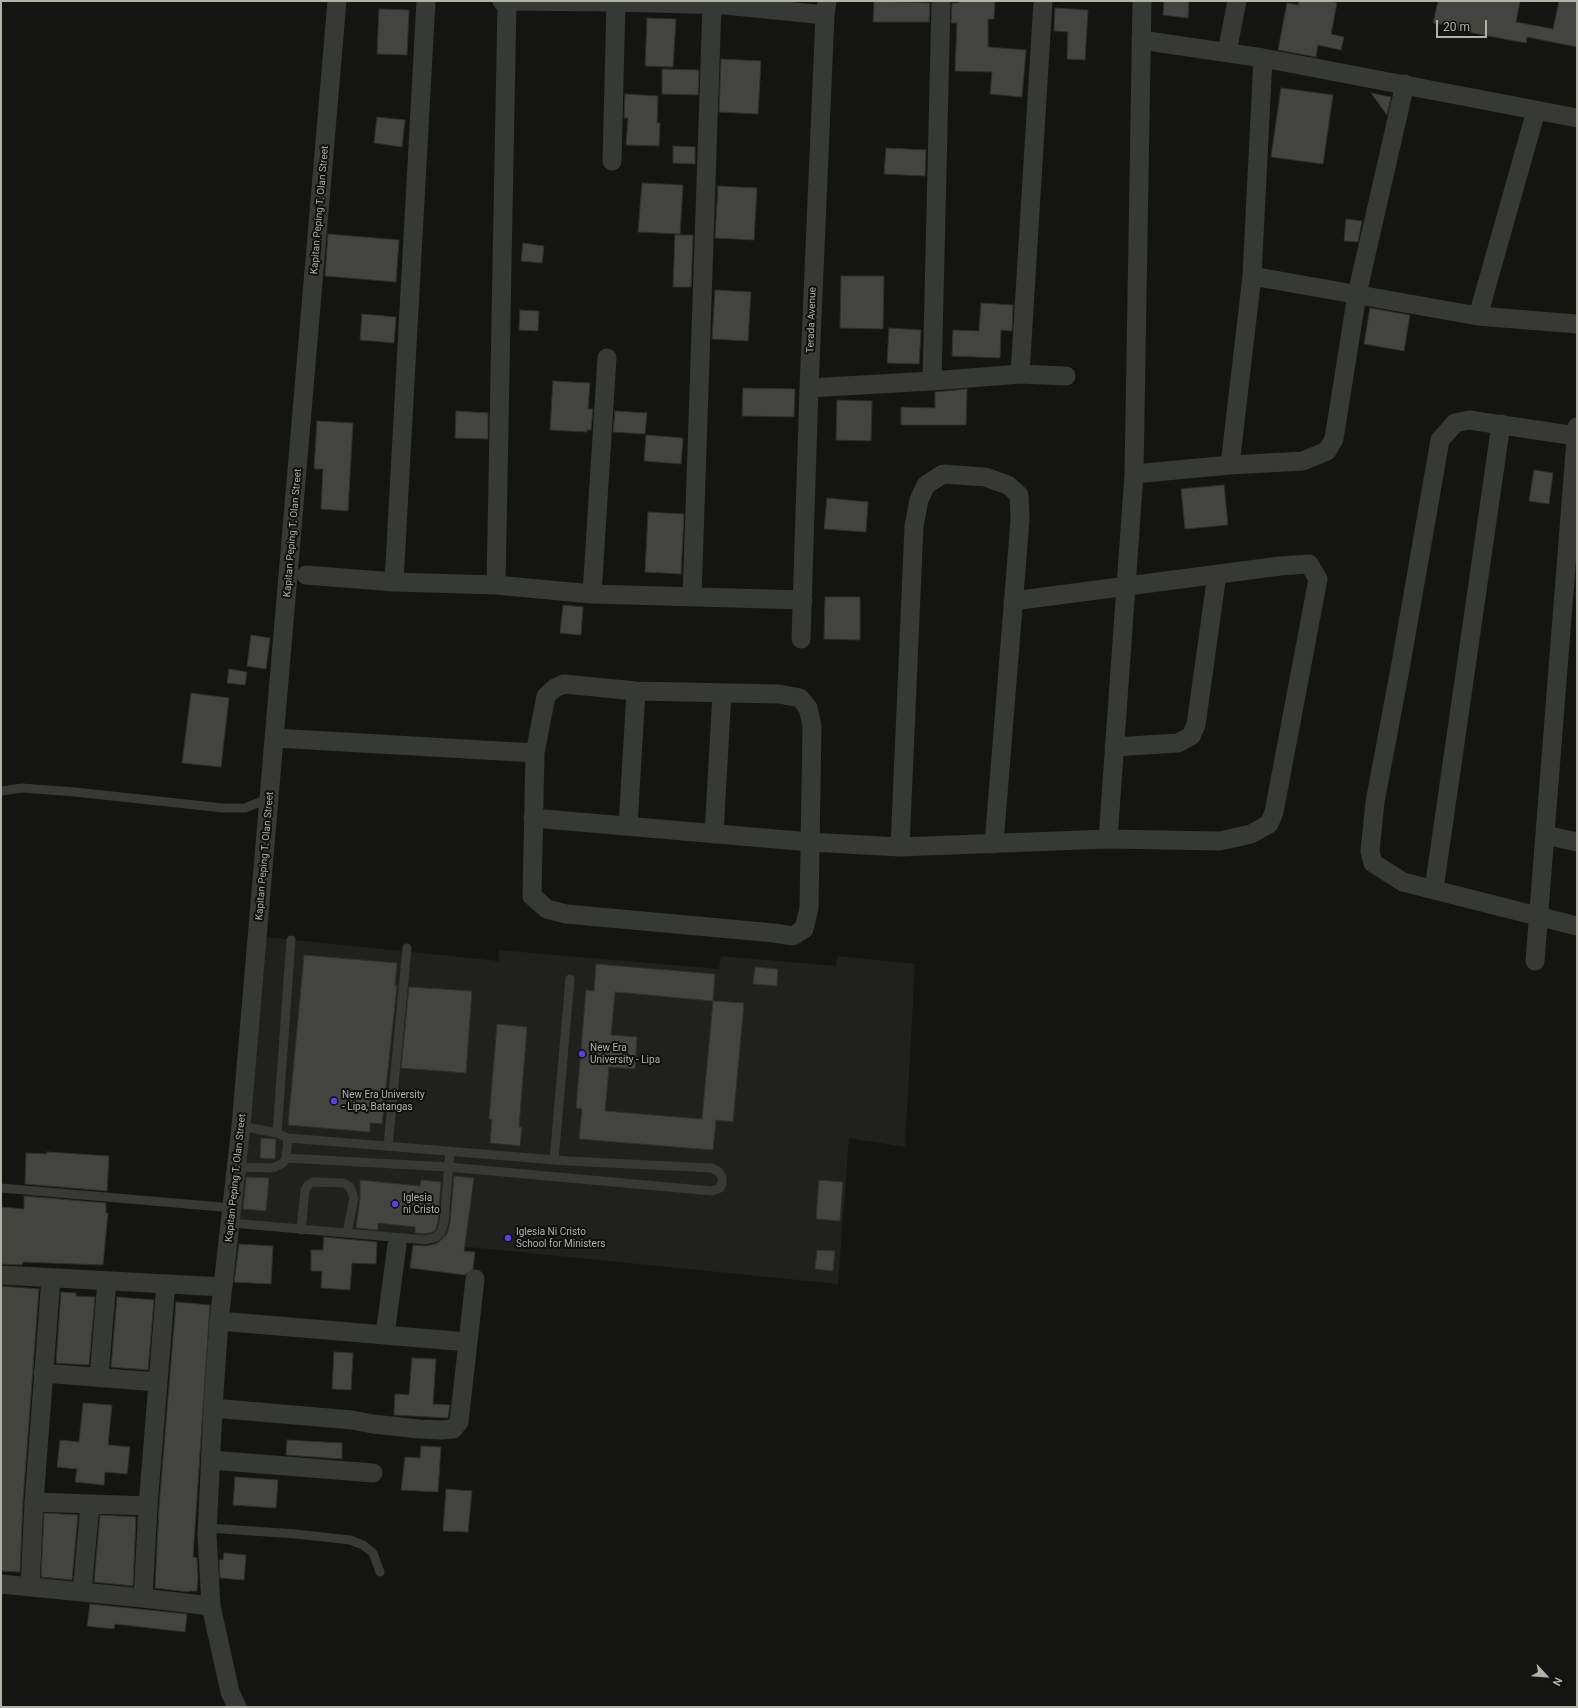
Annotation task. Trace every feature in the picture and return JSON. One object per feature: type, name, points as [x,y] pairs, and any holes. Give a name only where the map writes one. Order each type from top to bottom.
[{"type":"street","name":"Kapitan Peping T. Olan Street","points":[[237,1707],[230,1692],[212,1606],[208,1528],[219,1321],[238,1167],[338,1]]},
{"type":"street","points":[[394,582],[426,1]]},
{"type":"street","points":[[502,1],[721,4],[826,8]]},
{"type":"street","points":[[496,585],[507,1]]},
{"type":"street","points":[[932,381],[941,1]]},
{"type":"street","points":[[1020,374],[1043,1]]},
{"type":"street","points":[[1108,839],[1134,474],[1142,1]]},
{"type":"street","points":[[1227,52],[1237,1]]},
{"type":"street","points":[[612,161],[616,2]]},
{"type":"street","points":[[692,597],[721,4]]},
{"type":"street","name":"Terada Avenue","points":[[801,639],[809,388],[826,8]]},
{"type":"street","points":[[1141,40],[1263,58],[1577,118]]},
{"type":"street","points":[[1230,465],[1252,276],[1263,58]]},
{"type":"street","points":[[1134,474],[1230,465],[1302,461],[1327,451],[1334,439],[1357,294],[1405,84]]},
{"type":"street","points":[[1478,316],[1536,111]]},
{"type":"street","points":[[1252,276],[1478,316],[1577,324]]},
{"type":"street","points":[[592,594],[607,358]]},
{"type":"street","points":[[809,388],[1020,374],[1066,376]]},
{"type":"street","points":[[1535,961],[1539,916],[1576,432],[1469,420],[1456,423],[1440,440],[1403,654],[1375,802],[1370,851],[1373,863],[1403,882],[1434,889],[1539,916],[1577,926]]},
{"type":"street","points":[[1434,889],[1502,424]]},
{"type":"street","points":[[900,847],[914,526],[919,500],[926,485],[943,474],[985,477],[1008,485],[1019,495],[1020,520],[994,844]]},
{"type":"street","points":[[533,818],[810,842],[900,847],[1108,839],[1220,841],[1251,834],[1268,824],[1274,812],[1318,578],[1309,564],[1280,566],[1013,601]]},
{"type":"street","points":[[1114,747],[1178,743],[1192,736],[1196,725],[1217,574]]},
{"type":"street","points":[[306,576],[394,582],[496,585],[592,594],[803,600]]},
{"type":"street","points":[[564,684],[636,690],[722,693],[779,694],[800,698],[808,708],[812,726],[810,908],[804,929],[793,936],[566,914],[547,909],[532,896],[535,753],[546,696],[555,688],[564,684]]},
{"type":"street","points":[[628,826],[636,690]]},
{"type":"street","points":[[714,834],[722,693]]},
{"type":"street","points":[[275,738],[535,753]]},
{"type":"street","points":[[1545,835],[1577,842]]},
{"type":"street","points":[[385,1335],[397,1244]]},
{"type":"street","points":[[1,1275],[223,1287]]},
{"type":"street","points":[[30,1587],[34,1502],[51,1278]]},
{"type":"street","points":[[214,1408],[352,1420],[372,1424],[441,1430],[453,1428],[459,1422],[476,1279]]},
{"type":"street","points":[[99,1377],[108,1281]]},
{"type":"street","points":[[143,1598],[157,1382],[166,1284]]},
{"type":"street","points":[[219,1321],[468,1342]]},
{"type":"street","points":[[43,1373],[157,1382]]},
{"type":"street","points":[[211,1460],[373,1473]]},
{"type":"street","points":[[34,1502],[148,1506]]},
{"type":"street","points":[[82,1592],[90,1505]]},
{"type":"street","points":[[1,1584],[212,1606]]},
{"type":"lane","points":[[1,791],[22,788],[230,808],[245,808],[270,798]]},
{"type":"lane","points":[[276,1133],[291,940]]},
{"type":"lane","points":[[388,1146],[407,948]]},
{"type":"lane","points":[[554,1160],[570,979]]},
{"type":"lane","points":[[241,1126],[276,1133],[288,1138],[568,1161],[712,1168],[719,1172],[722,1177],[722,1183],[720,1188],[712,1191],[568,1177],[286,1158]]},
{"type":"lane","points":[[238,1167],[273,1168],[283,1163],[286,1158],[288,1138]]},
{"type":"lane","points":[[1,1188],[232,1215],[301,1230],[426,1240],[436,1237],[441,1232],[444,1222],[450,1151]]},
{"type":"lane","points":[[568,1161],[568,1177]]},
{"type":"lane","points":[[301,1230],[305,1190],[308,1185],[313,1182],[344,1183],[353,1192],[354,1198],[347,1233]]},
{"type":"lane","points":[[208,1528],[296,1534],[350,1540],[373,1553],[380,1572]]},
{"type":"shaded area","name":"New Era University - Lipa","points":[[265,937],[499,961],[498,950],[719,969],[721,956],[836,966],[837,956],[915,964],[905,1147],[849,1138],[838,1284],[239,1224]]},
{"type":"building","points":[[874,1],[930,3],[929,22],[873,22]]},
{"type":"building","points":[[959,1],[995,1],[994,19],[988,19],[988,47],[1026,50],[1022,97],[990,94],[992,72],[955,71],[957,23],[951,23],[952,3],[959,3]]},
{"type":"building","points":[[1164,1],[1189,1],[1188,18],[1163,15]]},
{"type":"building","points":[[1299,1],[1328,1],[1337,3],[1331,34],[1344,37],[1341,50],[1318,45],[1316,57],[1278,50],[1287,3],[1298,5]]},
{"type":"building","points":[[1438,1],[1520,1],[1516,22],[1553,29],[1559,1],[1577,1],[1577,47],[1527,37],[1526,43],[1458,30],[1458,27],[1433,23]]},
{"type":"building","points":[[1055,8],[1088,10],[1085,60],[1067,59],[1068,32],[1054,31]]},
{"type":"building","points":[[379,9],[409,10],[407,55],[377,54]]},
{"type":"building","points":[[647,18],[676,19],[673,67],[645,66]]},
{"type":"building","points":[[721,59],[761,61],[758,114],[719,112]]},
{"type":"building","points":[[662,69],[699,70],[698,95],[662,94]]},
{"type":"building","points":[[1281,88],[1333,95],[1323,164],[1271,157]]},
{"type":"building","points":[[1371,93],[1391,97],[1387,115]]},
{"type":"building","points":[[625,94],[658,96],[657,123],[660,123],[659,146],[626,145],[628,118],[624,118]]},
{"type":"building","points":[[377,117],[405,120],[402,147],[374,143]]},
{"type":"building","points":[[673,146],[695,147],[695,164],[673,163]]},
{"type":"building","points":[[886,148],[926,150],[925,176],[884,174]]},
{"type":"building","points":[[642,183],[683,185],[680,234],[638,232]]},
{"type":"building","points":[[718,186],[757,188],[754,240],[715,238]]},
{"type":"building","points":[[1346,219],[1362,221],[1358,242],[1344,241]]},
{"type":"building","points":[[328,234],[399,240],[396,282],[325,276]]},
{"type":"building","points":[[675,235],[693,235],[691,287],[673,287]]},
{"type":"building","points":[[523,243],[544,246],[542,263],[521,261]]},
{"type":"building","points":[[841,276],[884,276],[883,329],[840,328]]},
{"type":"building","points":[[715,290],[751,292],[748,341],[712,339]]},
{"type":"building","points":[[981,303],[1013,305],[1012,331],[1001,330],[1000,358],[952,356],[953,330],[979,331]]},
{"type":"building","points":[[1370,308],[1410,315],[1404,351],[1364,344]]},
{"type":"building","points":[[520,310],[539,311],[538,331],[519,330]]},
{"type":"building","points":[[362,314],[396,317],[394,343],[360,340]]},
{"type":"building","points":[[889,328],[921,330],[919,364],[887,363]]},
{"type":"building","points":[[553,381],[590,383],[588,409],[593,409],[591,430],[587,430],[587,432],[550,430]]},
{"type":"building","points":[[743,388],[795,389],[794,417],[742,416]]},
{"type":"building","points":[[967,389],[966,425],[901,425],[901,407],[935,408],[935,392]]},
{"type":"building","points":[[837,400],[872,401],[871,441],[836,440]]},
{"type":"building","points":[[456,411],[488,413],[488,439],[455,438]]},
{"type":"building","points":[[615,411],[647,413],[645,434],[613,432]]},
{"type":"building","points":[[317,421],[353,423],[348,511],[321,509],[323,469],[314,469]]},
{"type":"building","points":[[646,435],[683,438],[681,464],[644,461]]},
{"type":"building","points":[[1534,470],[1553,473],[1549,504],[1529,501]]},
{"type":"building","points":[[1224,485],[1228,525],[1185,529],[1181,489]]},
{"type":"building","points":[[827,498],[868,502],[866,532],[824,529]]},
{"type":"building","points":[[648,512],[684,514],[681,574],[645,572]]},
{"type":"building","points":[[825,597],[860,597],[860,640],[824,639]]},
{"type":"building","points":[[563,605],[583,607],[581,635],[560,633]]},
{"type":"building","points":[[251,635],[270,638],[266,669],[247,666]]},
{"type":"building","points":[[229,669],[247,672],[245,685],[227,683]]},
{"type":"building","points":[[191,693],[229,698],[221,767],[182,763]]},
{"type":"building","points":[[304,955],[397,963],[395,986],[397,986],[382,1124],[370,1123],[370,1132],[288,1125]]},
{"type":"building","points":[[596,964],[715,974],[713,1001],[744,1003],[733,1122],[716,1120],[713,1150],[579,1139],[582,1109],[576,1108],[586,990],[594,991]],"holes":[[[615,992],[713,1001],[702,1119],[605,1111],[609,1067],[635,1069],[637,1037],[611,1035]]]},
{"type":"building","points":[[755,967],[778,969],[777,986],[753,984]]},
{"type":"building","points":[[409,987],[472,991],[466,1073],[401,1068]]},
{"type":"building","points":[[497,1024],[527,1027],[519,1127],[522,1127],[520,1146],[490,1143],[492,1120],[489,1119]]},
{"type":"building","points":[[261,1138],[276,1139],[275,1159],[260,1158]]},
{"type":"building","points":[[47,1152],[109,1156],[107,1191],[25,1184],[26,1153],[47,1154]]},
{"type":"building","points":[[454,1176],[474,1178],[464,1251],[475,1252],[473,1269],[465,1275],[410,1268],[413,1245],[426,1246],[438,1243],[447,1234],[450,1223]]},
{"type":"building","points":[[246,1177],[269,1178],[266,1211],[243,1209]]},
{"type":"building","name":"Iglesia ni Cristo","points":[[360,1180],[420,1186],[421,1180],[441,1182],[436,1229],[433,1232],[425,1234],[415,1233],[415,1227],[378,1223],[378,1230],[356,1228],[360,1199]]},
{"type":"building","points":[[819,1180],[843,1182],[840,1221],[816,1219]]},
{"type":"building","points":[[24,1196],[106,1203],[106,1213],[108,1213],[103,1265],[23,1262],[22,1265],[1,1264],[1,1207],[24,1209]]},
{"type":"building","points":[[324,1237],[377,1242],[376,1264],[352,1263],[350,1290],[321,1288],[322,1271],[311,1271],[311,1250],[323,1250]]},
{"type":"building","points":[[239,1244],[273,1246],[271,1284],[234,1282]]},
{"type":"building","points":[[817,1250],[835,1251],[833,1271],[815,1269]]},
{"type":"building","points":[[1,1286],[39,1289],[23,1501],[20,1572],[1,1571]]},
{"type":"building","points":[[61,1292],[76,1293],[76,1296],[95,1297],[89,1365],[56,1363]]},
{"type":"building","points":[[117,1297],[154,1300],[148,1370],[111,1367]]},
{"type":"building","points":[[176,1302],[210,1305],[193,1557],[197,1558],[197,1591],[189,1592],[155,1588],[159,1507]]},
{"type":"building","points":[[334,1352],[353,1353],[351,1390],[332,1389]]},
{"type":"building","points":[[412,1358],[436,1359],[433,1404],[450,1405],[448,1418],[394,1415],[395,1394],[409,1395]]},
{"type":"building","points":[[83,1403],[112,1405],[108,1445],[130,1447],[127,1474],[105,1472],[104,1485],[75,1482],[77,1469],[57,1467],[60,1440],[79,1442]]},
{"type":"building","points":[[287,1440],[342,1443],[342,1459],[286,1455]]},
{"type":"building","points":[[421,1446],[441,1447],[438,1492],[401,1490],[405,1457],[420,1458]]},
{"type":"building","points":[[235,1477],[278,1480],[276,1508],[233,1505]]},
{"type":"building","points":[[446,1489],[472,1491],[468,1532],[443,1531]]},
{"type":"building","points":[[44,1513],[78,1515],[72,1580],[41,1577]]},
{"type":"building","points":[[100,1515],[136,1517],[133,1586],[94,1582]]},
{"type":"building","points":[[224,1553],[246,1555],[244,1580],[220,1578],[219,1560],[223,1560]]},
{"type":"building","points":[[90,1604],[187,1614],[185,1632],[115,1624],[114,1629],[87,1626]]},
{"type":"place","name":"New Era University - Lipa","points":[[582,1054]]},
{"type":"place","name":"New Era University - Lipa, Batangas","points":[[334,1101]]},
{"type":"place","name":"Iglesia ni Cristo","points":[[395,1204]]},
{"type":"place","name":"Iglesia Ni Cristo School for Ministers","points":[[508,1238]]}]
